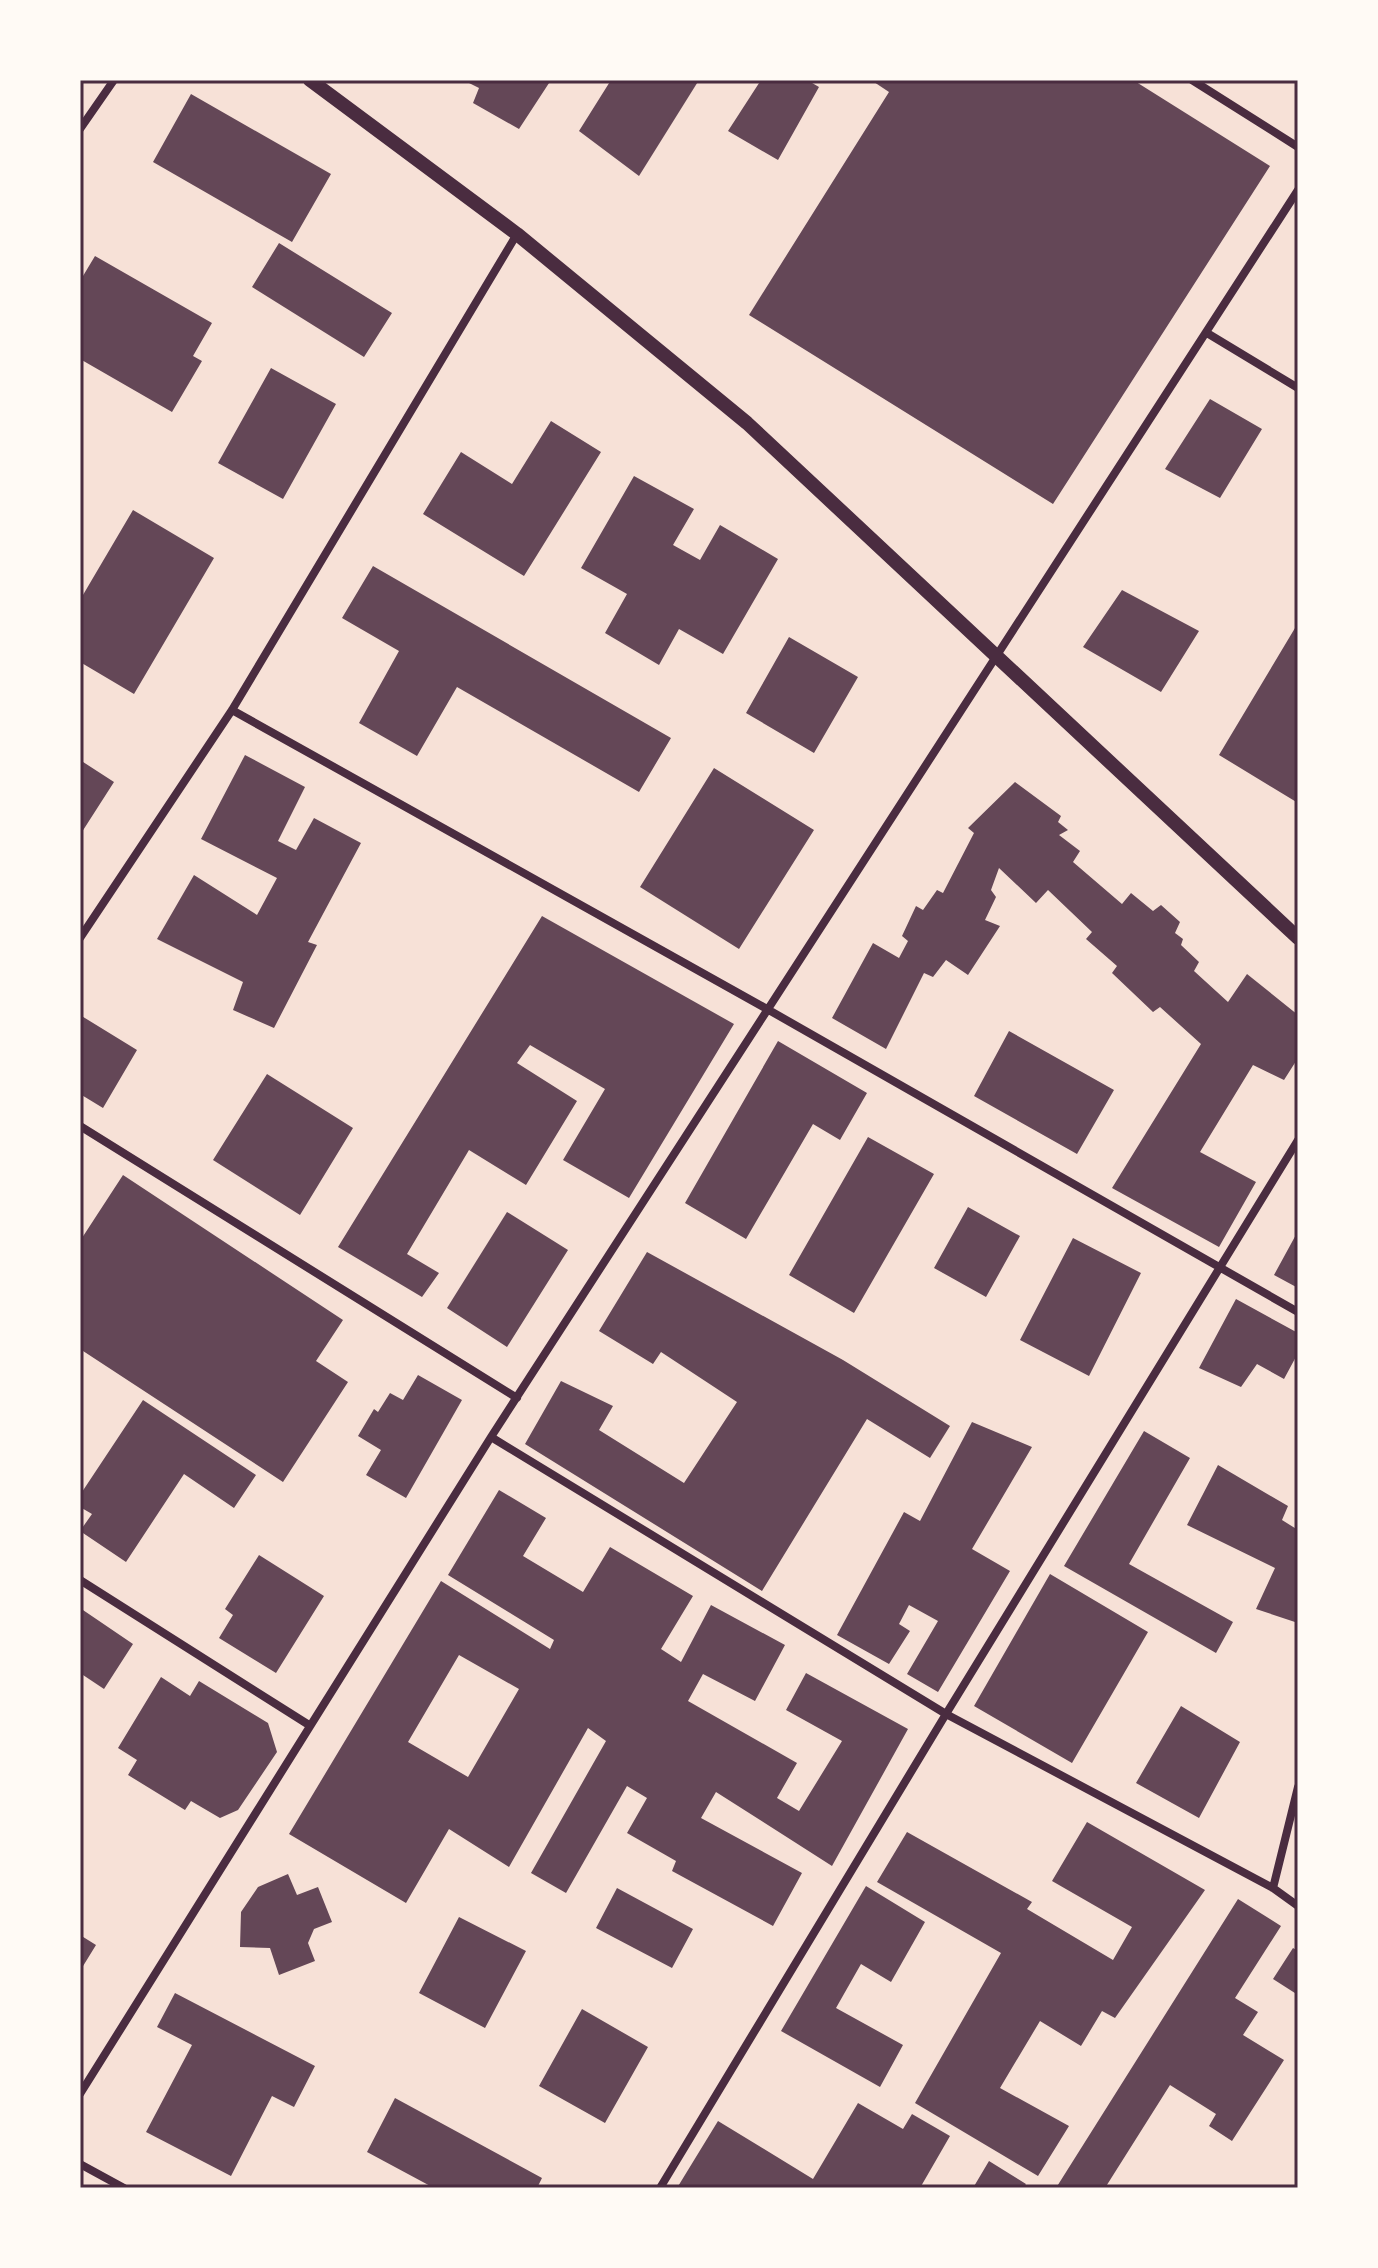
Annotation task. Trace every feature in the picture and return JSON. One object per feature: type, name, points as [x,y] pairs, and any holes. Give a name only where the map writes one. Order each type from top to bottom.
[{"type":"street","points":[[80,129],[114,80]]},
{"type":"street","points":[[310,80],[517,234],[747,423],[999,655],[1298,938]]},
{"type":"street","points":[[1192,80],[1298,147]]},
{"type":"street","points":[[80,2094],[491,1437],[1298,190]]},
{"type":"street","points":[[80,938],[232,710],[517,234]]},
{"type":"street","points":[[1207,333],[1298,388]]},
{"type":"street","points":[[232,710],[767,1009],[1298,1312]]},
{"type":"street","points":[[80,1126],[517,1398]]},
{"type":"street","points":[[661,2186],[1298,1140]]},
{"type":"street","points":[[491,1437],[946,1714],[1273,1888],[1298,1906]]},
{"type":"street","points":[[80,1580],[309,1725]]},
{"type":"street","points":[[1273,1888],[1298,1787]]},
{"type":"street","points":[[80,2164],[124,2188]]},
{"type":"building","points":[[463,80],[551,80],[519,129],[473,103],[479,88]]},
{"type":"building","points":[[611,80],[699,80],[639,176],[579,131]]},
{"type":"building","points":[[761,80],[807,80],[819,87],[778,160],[728,131]]},
{"type":"building","points":[[871,80],[1133,80],[1270,166],[1053,504],[749,315],[889,92]]},
{"type":"building","points":[[191,94],[331,174],[292,242],[153,162]]},
{"type":"building","points":[[279,243],[392,313],[364,357],[252,287]]},
{"type":"building","points":[[95,256],[212,323],[193,356],[202,361],[172,412],[80,359],[80,281]]},
{"type":"building","points":[[271,368],[336,404],[283,499],[218,463]]},
{"type":"building","points":[[1210,399],[1262,429],[1220,498],[1165,469]]},
{"type":"building","points":[[551,421],[601,452],[524,576],[423,514],[461,452],[512,484]]},
{"type":"building","points":[[634,476],[694,509],[673,545],[700,560],[720,525],[778,559],[723,654],[679,629],[659,665],[605,633],[627,594],[581,568]]},
{"type":"building","points":[[133,510],[214,558],[134,694],[80,662],[80,600]]},
{"type":"building","points":[[373,566],[671,738],[639,792],[457,687],[417,756],[359,723],[399,651],[342,618]]},
{"type":"building","points":[[1122,590],[1199,631],[1161,692],[1083,647]]},
{"type":"building","points":[[1298,623],[1298,803],[1219,755]]},
{"type":"building","points":[[789,637],[858,677],[814,753],[746,713]]},
{"type":"building","points":[[245,755],[305,787],[278,841],[296,850],[314,818],[361,843],[308,942],[317,945],[274,1028],[233,1010],[243,982],[157,939],[194,875],[257,915],[277,878],[201,839]]},
{"type":"building","points":[[80,760],[114,782],[80,835]]},
{"type":"building","points":[[714,768],[814,830],[739,949],[640,887]]},
{"type":"building","points":[[1015,782],[1061,816],[1058,822],[1068,830],[1059,835],[1080,851],[1073,862],[1122,904],[1131,893],[1153,911],[1161,905],[1180,922],[1175,933],[1183,939],[1181,945],[1199,962],[1194,971],[1228,1002],[1247,974],[1298,1015],[1298,1058],[1284,1080],[1253,1065],[1200,1152],[1256,1182],[1219,1247],[1112,1188],[1201,1044],[1160,1007],[1153,1012],[1112,973],[1117,966],[1086,939],[1092,932],[1048,890],[1036,903],[999,868],[991,890],[996,897],[985,920],[1000,926],[968,975],[946,960],[933,977],[924,973],[886,1049],[832,1018],[873,943],[899,958],[908,941],[902,936],[916,906],[923,910],[937,890],[943,893],[974,833],[968,828]]},
{"type":"building","points":[[542,916],[734,1024],[629,1198],[563,1160],[605,1089],[530,1045],[517,1063],[577,1101],[526,1185],[469,1150],[407,1254],[439,1273],[422,1297],[338,1247]]},
{"type":"building","points":[[80,1015],[137,1050],[103,1108],[80,1094]]},
{"type":"building","points":[[1009,1031],[1114,1090],[1077,1154],[974,1096]]},
{"type":"building","points":[[778,1041],[867,1093],[840,1140],[813,1124],[746,1239],[685,1203]]},
{"type":"building","points":[[267,1074],[353,1128],[300,1215],[213,1160]]},
{"type":"building","points":[[868,1137],[934,1174],[854,1313],[789,1275]]},
{"type":"building","points":[[123,1175],[343,1320],[316,1361],[348,1382],[283,1482],[80,1349],[80,1241]]},
{"type":"building","points":[[968,1207],[1020,1236],[986,1297],[934,1268]]},
{"type":"building","points":[[507,1212],[568,1250],[507,1347],[447,1308]]},
{"type":"building","points":[[1298,1231],[1298,1288],[1274,1275]]},
{"type":"building","points":[[1073,1238],[1141,1273],[1089,1376],[1020,1340]]},
{"type":"building","points":[[647,1252],[843,1360],[950,1426],[930,1458],[867,1419],[762,1591],[525,1444],[561,1381],[613,1406],[599,1430],[684,1483],[737,1402],[661,1352],[653,1364],[599,1331]]},
{"type":"building","points":[[1236,1299],[1298,1333],[1298,1353],[1284,1379],[1257,1364],[1241,1387],[1199,1368]]},
{"type":"building","points":[[418,1375],[462,1400],[406,1498],[366,1475],[381,1450],[358,1436],[374,1409],[378,1412],[390,1393],[403,1400]]},
{"type":"building","points":[[143,1400],[256,1475],[234,1508],[184,1474],[126,1562],[80,1531],[92,1514],[80,1507],[80,1495]]},
{"type":"building","points":[[972,1422],[1032,1447],[972,1549],[1010,1571],[938,1692],[907,1674],[938,1621],[909,1605],[899,1624],[910,1631],[889,1664],[837,1635],[904,1512],[920,1521]]},
{"type":"building","points":[[1144,1431],[1190,1458],[1129,1564],[1233,1622],[1216,1653],[1064,1566]]},
{"type":"building","points":[[1218,1465],[1288,1506],[1282,1520],[1298,1530],[1298,1623],[1256,1609],[1275,1568],[1187,1525]]},
{"type":"building","points":[[499,1490],[546,1518],[523,1556],[583,1592],[610,1547],[693,1596],[661,1649],[681,1662],[711,1605],[785,1645],[755,1701],[703,1674],[688,1701],[797,1763],[777,1798],[799,1811],[842,1741],[786,1710],[806,1673],[908,1729],[832,1866],[716,1792],[701,1818],[802,1873],[773,1926],[672,1871],[676,1861],[627,1833],[647,1798],[627,1786],[566,1893],[531,1873],[606,1741],[588,1728],[509,1867],[449,1829],[406,1903],[289,1834],[441,1581],[550,1649],[554,1640],[448,1575]],"holes":[[[459,1655],[519,1689],[468,1777],[408,1742]]]},
{"type":"building","points":[[259,1555],[324,1596],[276,1673],[219,1638],[233,1615],[225,1609]]},
{"type":"building","points":[[1050,1574],[1148,1632],[1072,1763],[974,1706]]},
{"type":"building","points":[[80,1608],[133,1644],[104,1689],[80,1673]]},
{"type":"building","points":[[161,1677],[190,1696],[199,1681],[268,1723],[277,1752],[238,1810],[220,1818],[191,1801],[185,1810],[128,1775],[137,1760],[118,1748]]},
{"type":"building","points":[[1181,1706],[1240,1742],[1199,1818],[1136,1783]]},
{"type":"building","points":[[1087,1822],[1205,1890],[1115,2018],[1102,2011],[1081,2046],[1040,2021],[1000,2088],[1069,2126],[1038,2176],[915,2103],[1001,1953],[877,1882],[907,1832],[1032,1902],[1027,1909],[1113,1960],[1132,1927],[1052,1881]]},
{"type":"building","points":[[288,1874],[297,1895],[318,1887],[332,1922],[314,1929],[308,1943],[315,1961],[279,1975],[270,1948],[240,1947],[241,1912],[258,1887]]},
{"type":"building","points":[[866,1886],[925,1922],[891,1982],[861,1964],[836,2008],[903,2045],[880,2087],[781,2031]]},
{"type":"building","points":[[617,1888],[693,1929],[672,1968],[596,1928]]},
{"type":"building","points":[[1238,1899],[1281,1926],[1235,1998],[1258,2012],[1243,2035],[1284,2060],[1232,2141],[1209,2126],[1216,2114],[1170,2085],[1105,2188],[1056,2188]]},
{"type":"building","points":[[459,1917],[526,1951],[485,2028],[419,1993]]},
{"type":"building","points":[[80,1935],[96,1945],[80,1971]]},
{"type":"building","points":[[1293,1948],[1298,1951],[1298,1995],[1273,1979]]},
{"type":"building","points":[[175,1993],[315,2066],[294,2107],[272,2096],[231,2176],[146,2132],[192,2045],[157,2027]]},
{"type":"building","points":[[582,2009],[648,2047],[605,2123],[539,2086]]},
{"type":"building","points":[[395,2098],[542,2178],[537,2188],[434,2188],[367,2152]]},
{"type":"building","points":[[858,2103],[903,2129],[912,2114],[950,2136],[920,2188],[677,2188],[718,2121],[813,2179]]},
{"type":"building","points":[[989,2161],[1026,2184],[1023,2188],[973,2188]]}]
